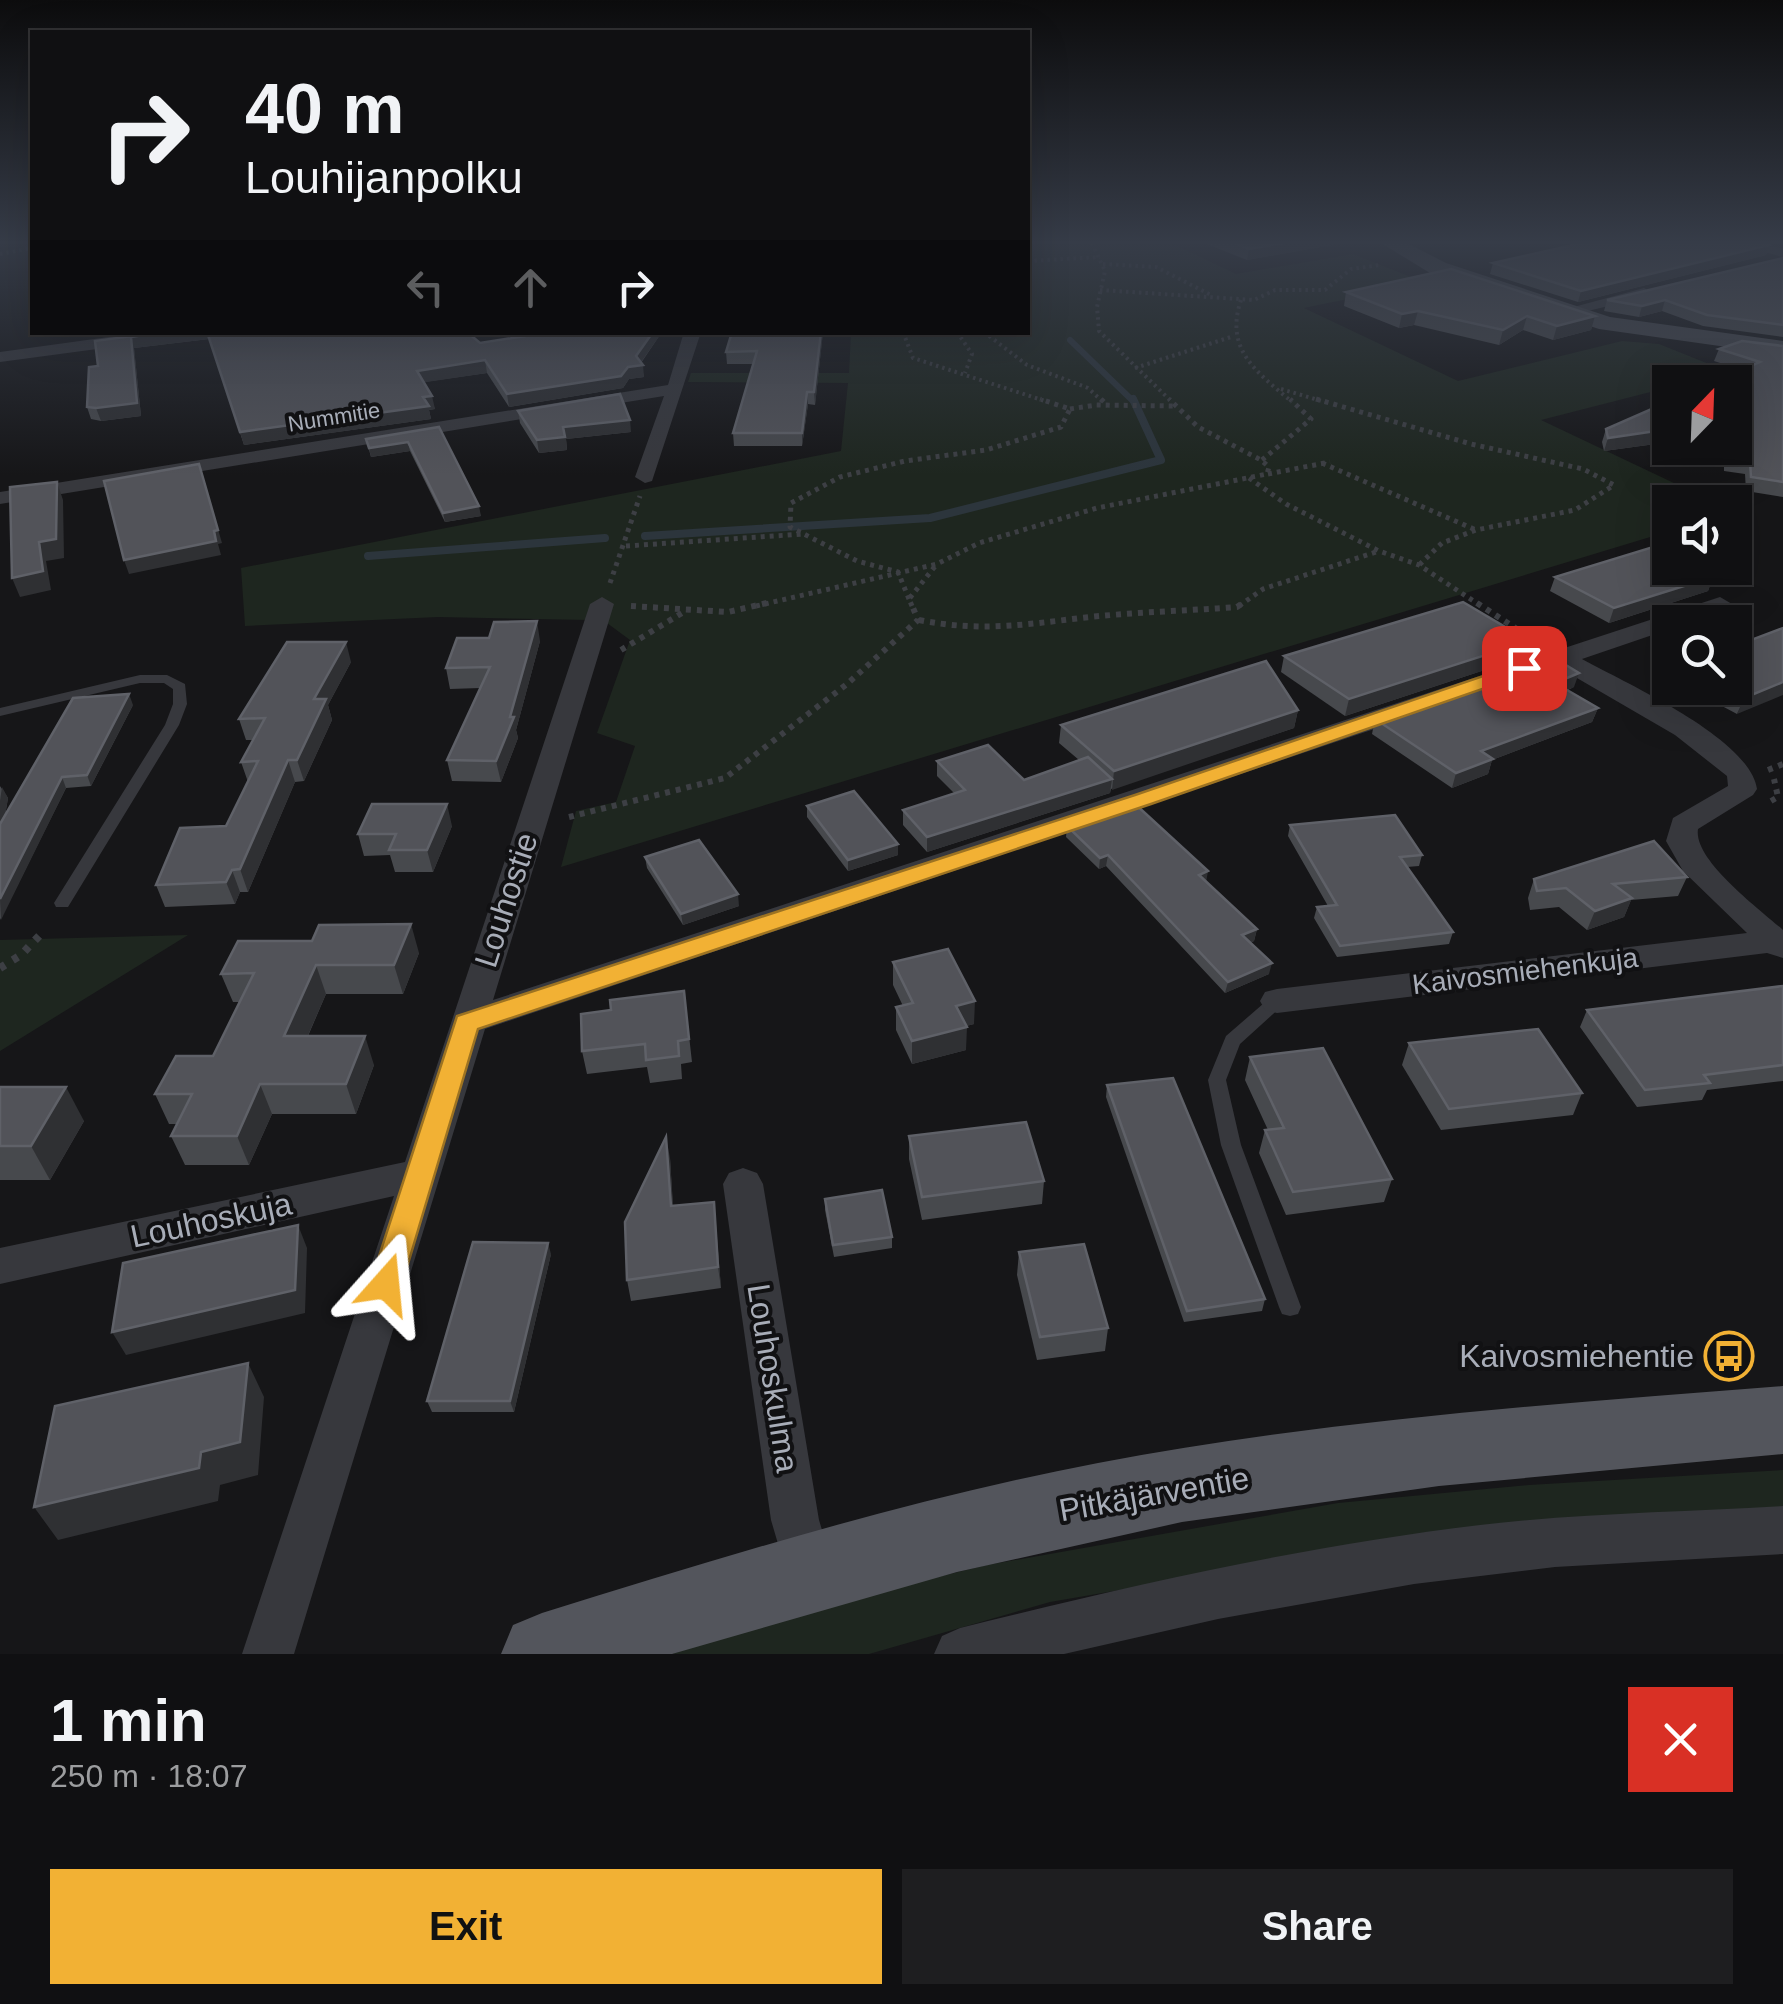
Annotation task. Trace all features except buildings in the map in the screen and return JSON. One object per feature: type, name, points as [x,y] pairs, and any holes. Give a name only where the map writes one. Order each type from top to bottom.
[{"type":"main road","name":"Pitkäjärventie","points":[[542,1654],[808,1570],[1098,1501],[1450,1449],[1783,1420]]},
{"type":"street","points":[[1600,320],[1635,330],[1783,348]]},
{"type":"street","points":[[0,357],[164,335]]},
{"type":"street","points":[[645,478],[692,335]]},
{"type":"street","name":"Nummitie","points":[[0,498],[676,390]]},
{"type":"street","name":"Louhostie","points":[[268,1654],[602,604]]},
{"type":"street","points":[[466,1022],[1720,604]]},
{"type":"street","points":[[1558,656],[1683,729],[1724,757],[1741,775],[1743,789],[1684,825],[1681,842],[1694,864],[1778,945]]},
{"type":"street","name":"Kaivosmiehenkuja","points":[[1277,1001],[1778,945]]},
{"type":"street","name":"Louhoskuja","points":[[0,1266],[422,1174]]},
{"type":"street","name":"Louhoskulma","points":[[744,1184],[795,1520],[808,1570]]},
{"type":"street","points":[[960,1654],[1130,1610],[1339,1570],[1485,1549],[1783,1530]]},
{"type":"lane","points":[[0,712],[140,679],[167,679],[180,687],[180,704],[172,726],[62,903]]},
{"type":"lane","points":[[1277,1001],[1232,1041],[1217,1080],[1231,1145],[1290,1308]]},
{"type":"path","points":[[1098,320],[1099,331],[1174,406],[1198,427],[1261,460],[1269,467],[1267,474]]},
{"type":"path","points":[[1233,320],[1240,352],[1312,419],[1261,460]]},
{"type":"path","points":[[904,335],[912,358],[1070,409],[1174,406]]},
{"type":"path","points":[[959,335],[972,354],[966,373]]},
{"type":"path","points":[[988,335],[1028,364],[1088,388],[1108,406]]},
{"type":"path","points":[[1134,368],[1234,336]]},
{"type":"path","points":[[1281,389],[1471,444],[1582,469],[1614,486],[1575,510],[1476,530],[1442,543],[1419,565]]},
{"type":"path","points":[[898,572],[857,561],[790,527],[790,503],[840,477],[1030,438],[1061,428],[1070,409]]},
{"type":"path","points":[[645,478],[625,546],[602,604],[728,612],[937,564],[979,543],[1097,508],[1330,462]]},
{"type":"path","points":[[1322,463],[1476,530]]},
{"type":"path","points":[[1249,478],[1286,504],[1379,551],[1419,565],[1558,656]]},
{"type":"path","points":[[625,546],[804,534]]},
{"type":"path","points":[[918,620],[950,626],[1023,628],[1082,618],[1238,607],[1263,589],[1379,551]]},
{"type":"path","points":[[909,599],[937,564]]},
{"type":"path","points":[[898,572],[918,620]]},
{"type":"path","points":[[581,668],[634,643],[688,610]]},
{"type":"path","points":[[530,826],[725,778],[848,684],[918,620]]},
{"type":"path","points":[[1768,770],[1783,764]]},
{"type":"path","points":[[0,968],[21,955],[40,935]]},
{"type":"shaded area","points":[[1030,320],[1330,320],[1458,381],[1622,341],[1659,344],[1712,365],[1652,365],[1652,392],[1541,420],[1678,485],[1652,485],[1652,536],[561,867],[576,811],[616,802],[635,746],[597,733],[630,640],[607,623],[590,620],[438,617],[245,626],[241,568],[841,451],[848,383],[688,382],[691,373],[849,373],[851,335],[1030,335]]},
{"type":"shaded area","points":[[188,935],[0,1051],[0,940]]},
{"type":"shaded area","points":[[1783,1470],[1783,1510],[1265,1565],[1050,1602],[869,1654],[672,1654],[798,1611],[987,1565],[1338,1503],[1529,1485]]},
{"type":"waterway","points":[[1070,340],[1134,402]]},
{"type":"waterway","points":[[645,536],[930,518],[1161,460],[1133,399]]},
{"type":"waterway","points":[[368,556],[605,538]]},
{"type":"place","name":"Kaivosmiehentie","points":[[1729,1356]]},
{"type":"route","points":[[386,1284],[466,1022],[1143,799],[1524,668]]}]
